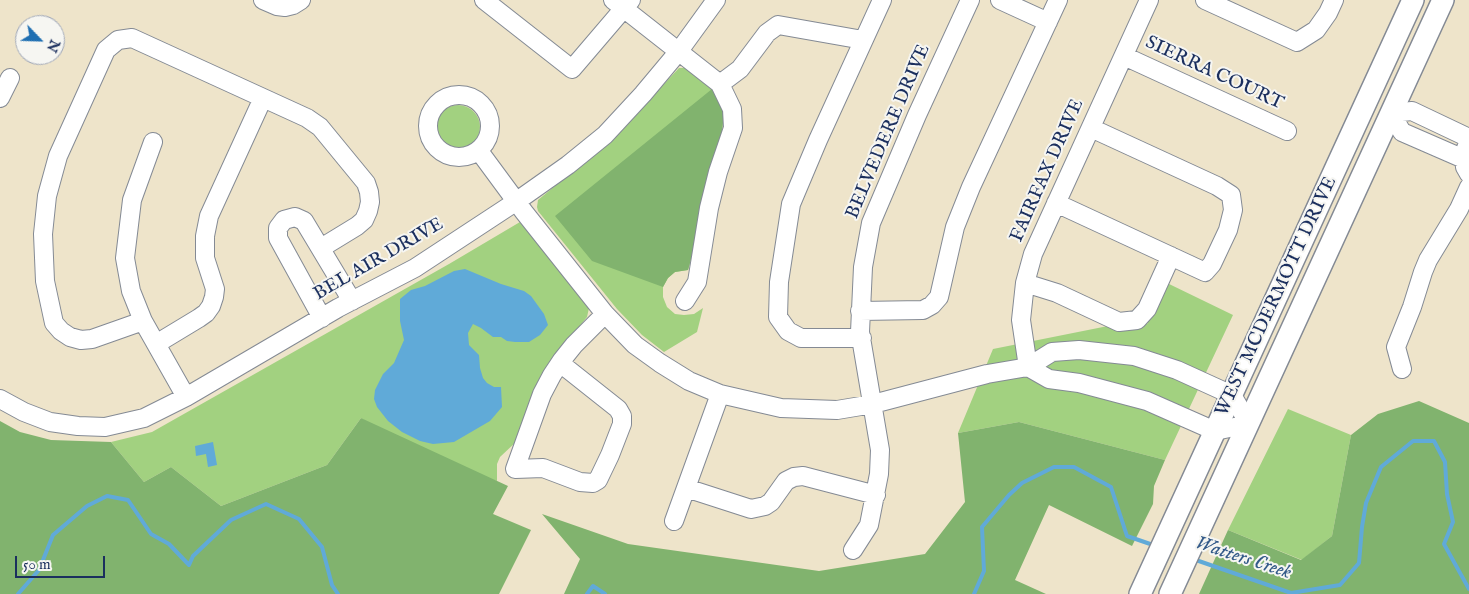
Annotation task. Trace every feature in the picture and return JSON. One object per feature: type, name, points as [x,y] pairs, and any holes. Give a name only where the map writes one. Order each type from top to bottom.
[{"type":"main road","name":"WEST MCDERMOTT DRIVE","points":[[1142,590],[1413,0]]},
{"type":"main road","name":"WEST MCDERMOTT DRIVE","points":[[1170,594],[1443,0]]},
{"type":"main road","points":[[1366,101],[1391,113]]},
{"type":"street","points":[[263,0],[285,7],[301,0]]},
{"type":"street","points":[[484,0],[572,69],[623,3],[720,84],[732,109],[733,128],[718,172],[709,208],[697,282],[685,300]]},
{"type":"street","name":"BEL AIR DRIVE","points":[[0,399],[24,412],[50,422],[105,427],[144,418],[186,397],[352,301],[415,268],[568,165],[605,135],[643,94],[679,51],[716,0]]},
{"type":"street","points":[[862,338],[801,338],[788,331],[778,317],[779,282],[792,204],[818,140],[882,0]]},
{"type":"street","name":"BELVEDERE DRIVE","points":[[853,550],[869,525],[876,495],[880,450],[862,338],[860,310],[863,267],[871,224],[917,115],[970,0]]},
{"type":"street","points":[[1000,0],[1048,22]]},
{"type":"street","points":[[860,310],[922,310],[939,297],[955,227],[971,187],[1058,0]]},
{"type":"street","name":"FAIRFAX DRIVE","points":[[1028,367],[1021,320],[1024,283],[1033,254],[1149,0]]},
{"type":"street","points":[[1205,0],[1297,42],[1316,30],[1334,0]]},
{"type":"street","points":[[720,84],[740,69],[767,33],[778,26],[863,40]]},
{"type":"street","points":[[143,321],[92,339],[81,340],[70,337],[54,323],[45,281],[43,234],[47,196],[58,156],[106,50],[118,40],[132,38],[307,118],[320,127],[366,183],[370,202],[364,220],[321,248]]},
{"type":"street","name":"SIERRA COURT","points":[[1124,56],[1287,131]]},
{"type":"street","points":[[0,98],[10,78]]},
{"type":"street","points":[[156,344],[199,318],[211,306],[215,289],[206,258],[205,244],[209,216],[263,98]]},
{"type":"street","points":[[1467,159],[1402,132],[1391,113],[1412,111],[1469,138]]},
{"type":"street","points":[[1056,203],[1205,272],[1212,264],[1228,230],[1234,210],[1230,195],[1209,182],[1091,128]]},
{"type":"street","points":[[153,142],[132,200],[125,258],[131,290],[143,321],[186,397]]},
{"type":"street","points":[[479,151],[605,314],[636,344],[660,363],[689,381],[720,394],[781,408],[837,410],[874,404],[987,374],[1028,367],[1052,352],[1079,350],[1134,356],[1177,370],[1232,396],[1249,424],[1215,431],[1147,402],[1079,383],[1049,379],[1028,367]]},
{"type":"street","points":[[1402,369],[1396,348],[1423,272],[1428,260],[1459,209],[1469,187]]},
{"type":"street","points":[[322,318],[278,238],[277,233],[280,223],[289,218],[300,218],[308,225],[352,301]]},
{"type":"street","points":[[1024,283],[1057,293],[1119,322],[1137,320],[1147,309],[1171,256]]},
{"type":"street","points":[[560,363],[618,409],[622,416],[622,424],[610,455],[598,480],[593,483],[580,482],[543,468],[515,469],[542,394],[560,363],[574,345],[605,314]]},
{"type":"street","points":[[674,521],[720,394]]},
{"type":"street","points":[[686,488],[751,509],[765,506],[771,502],[786,481],[794,477],[803,476],[876,495]]},
{"type":"green space","points":[[679,68],[691,71],[715,92],[721,139],[705,188],[688,270],[675,272],[668,278],[663,287],[663,297],[667,307],[675,314],[694,314],[703,308],[697,332],[664,352],[642,335],[617,309],[538,211],[537,207],[538,200],[614,137]]},
{"type":"green space","points":[[712,89],[724,111],[722,135],[705,188],[688,270],[675,272],[668,278],[663,287],[592,261],[555,216]]},
{"type":"green space","points":[[458,105],[470,109],[476,115],[480,127],[476,139],[470,145],[458,149],[446,145],[440,139],[436,127],[440,115],[446,109]]},
{"type":"green space","points":[[520,222],[589,308],[587,317],[548,365],[539,381],[517,441],[500,457],[497,464],[497,481],[411,456],[361,418],[327,465],[221,506],[171,467],[144,482],[111,442],[152,432]]},
{"type":"green space","points":[[1167,283],[1233,315],[1165,460],[1019,422],[958,433],[993,349],[1118,324],[1147,324]]},
{"type":"green space","points":[[1419,401],[1469,423],[1469,594],[1199,594],[1228,530],[1301,560],[1332,536],[1351,435],[1378,414]]},
{"type":"green space","points":[[1288,409],[1351,435],[1332,536],[1302,560],[1228,530]]},
{"type":"green space","points":[[361,418],[508,486],[493,514],[531,530],[499,594],[0,594],[0,421],[20,432],[51,440],[111,442],[144,482],[171,467],[221,506],[327,465]]},
{"type":"green space","points":[[1019,422],[1165,460],[1154,486],[1153,504],[1132,546],[1049,505],[1015,580],[1046,594],[564,594],[580,559],[542,514],[628,544],[819,571],[925,554],[965,502],[958,433]]},
{"type":"water","points":[[465,269],[524,291],[531,296],[544,314],[548,325],[540,335],[529,342],[515,342],[507,341],[501,337],[493,337],[473,324],[468,333],[469,345],[479,355],[483,378],[494,387],[501,387],[502,407],[490,421],[454,442],[433,444],[420,441],[402,432],[388,421],[377,407],[374,399],[375,390],[383,374],[394,363],[404,340],[400,321],[400,299],[411,290],[425,286],[454,271]]},
{"type":"water","points":[[213,442],[217,465],[208,467],[206,454],[196,456],[195,446]]},
{"type":"waterway","name":"Watters Creek","points":[[1193,559],[1291,593],[1340,585],[1359,563],[1366,503],[1381,467],[1413,441],[1434,441],[1445,462],[1447,494],[1453,522],[1444,544],[1469,589]]},
{"type":"waterway","name":"Watters Creek","points":[[974,594],[984,571],[982,527],[1009,495],[1022,483],[1054,467],[1074,467],[1111,487],[1127,536],[1156,546]]},
{"type":"waterway","name":"Watters Creek","points":[[18,594],[39,570],[53,535],[87,506],[107,496],[128,500],[151,534],[169,544],[189,565],[193,556],[231,520],[266,504],[299,519],[322,547],[332,585],[338,594]]},
{"type":"waterway","name":"Watters Creek","points":[[587,594],[593,586],[605,594]]}]
